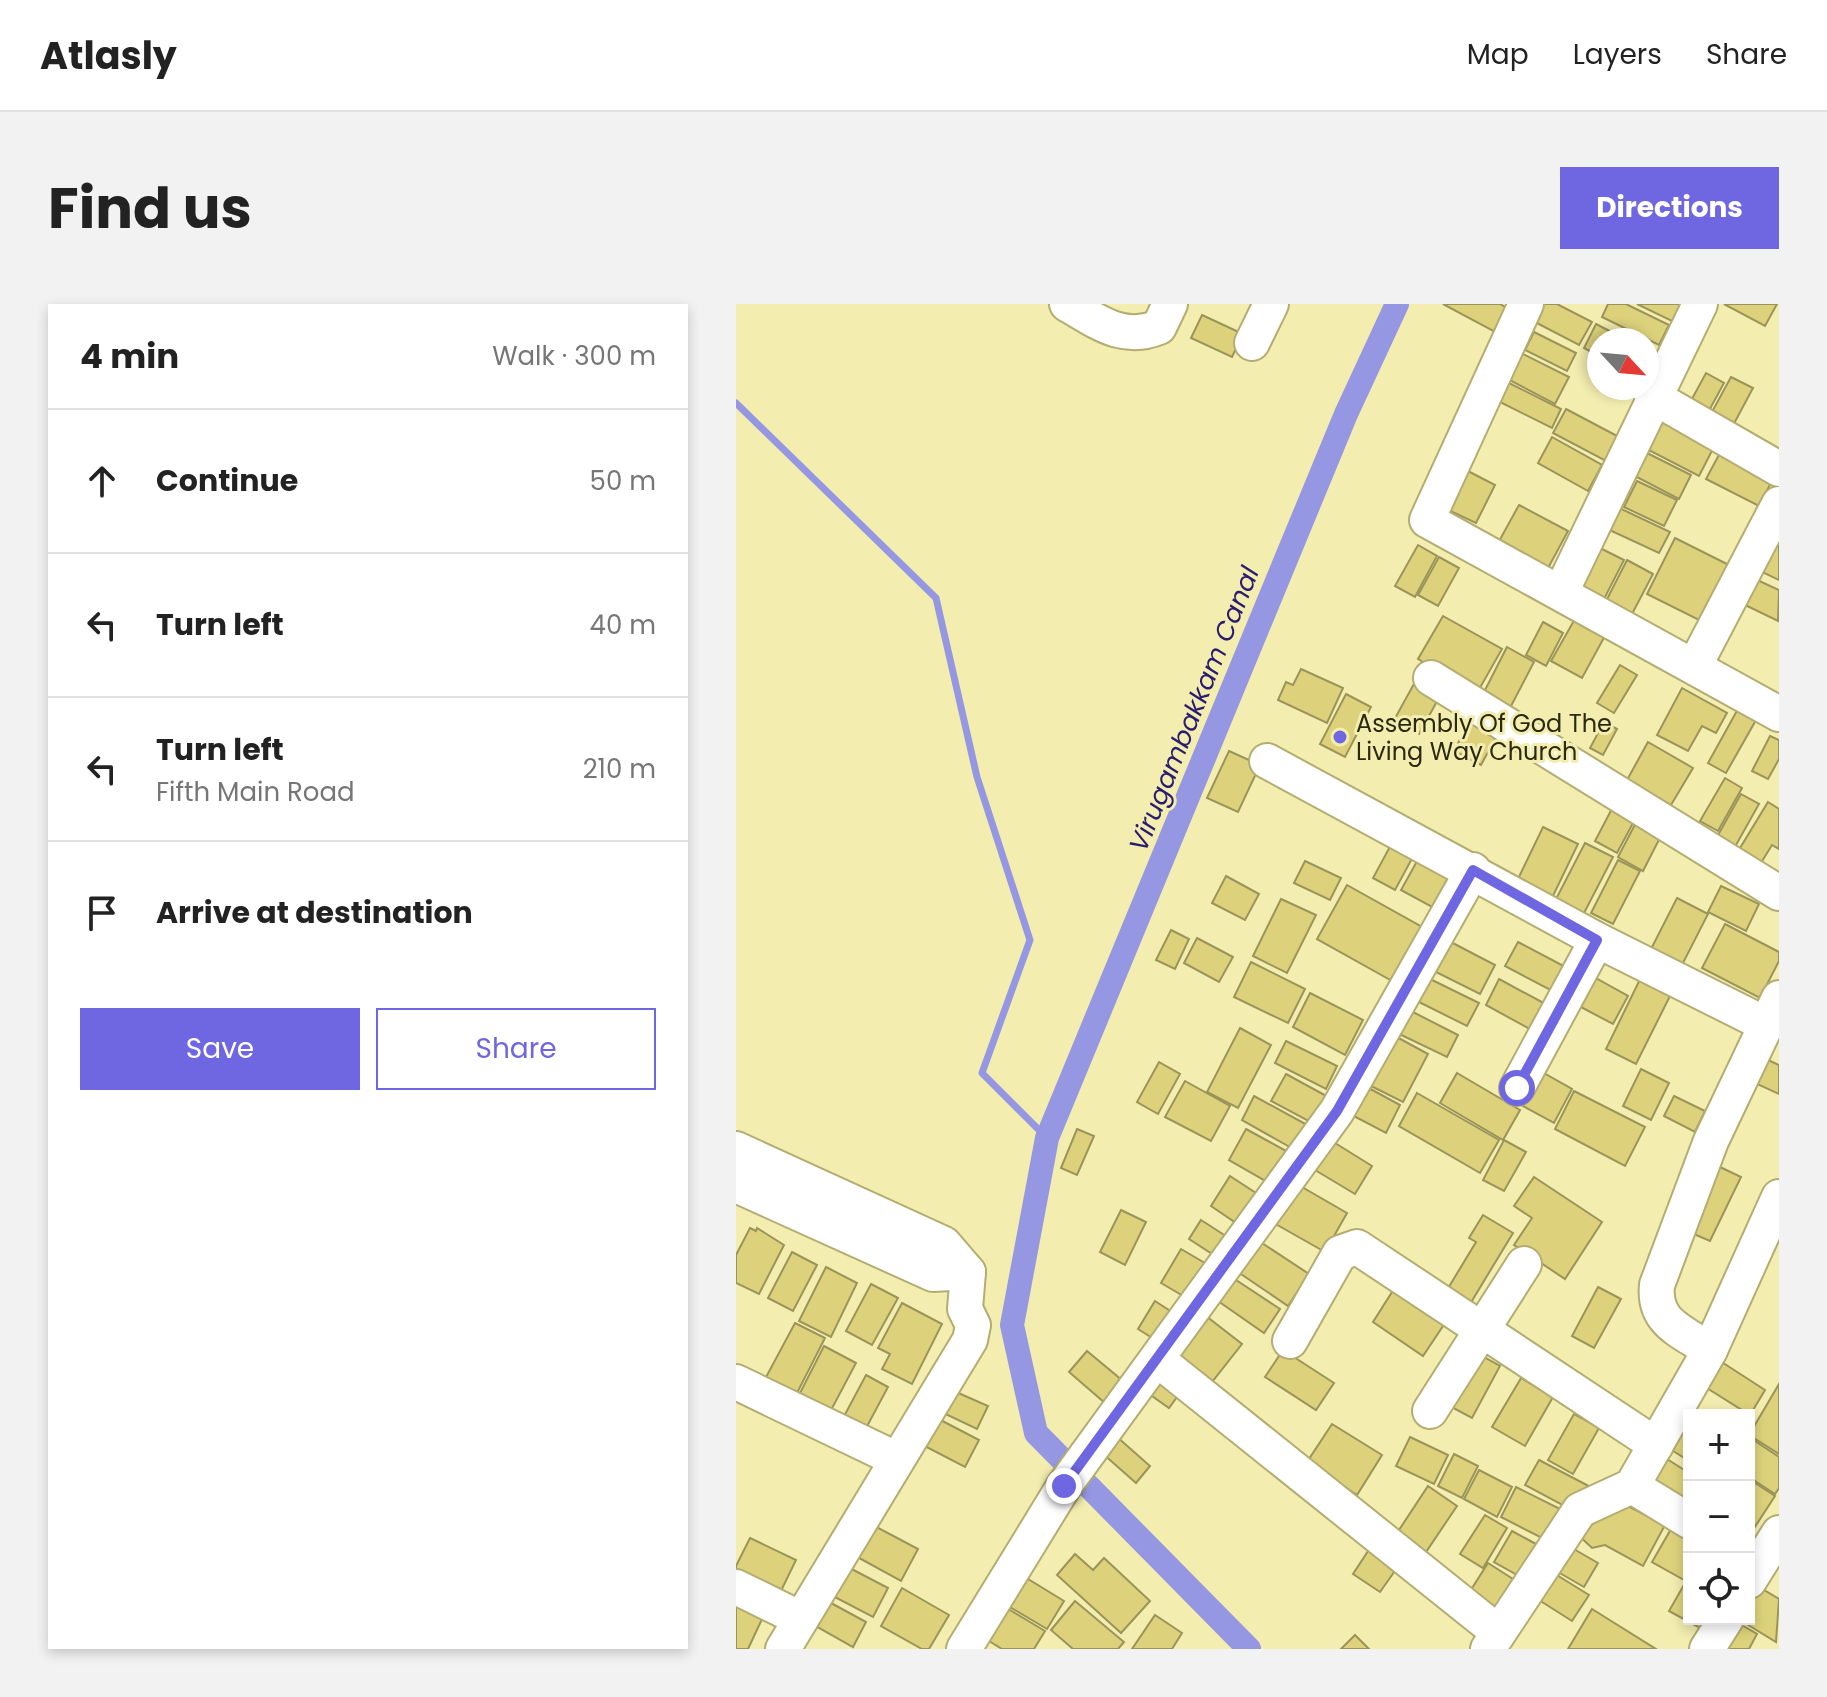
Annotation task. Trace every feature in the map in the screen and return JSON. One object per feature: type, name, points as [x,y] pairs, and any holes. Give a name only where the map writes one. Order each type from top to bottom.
[{"type":"street","points":[[1067,304],[1116,333],[1144,333],[1159,327],[1170,304]]},
{"type":"street","points":[[1252,343],[1271,304]]},
{"type":"street","points":[[1526,304],[1427,520],[1779,714]]},
{"type":"street","points":[[1659,383],[1700,304]]},
{"type":"street","points":[[1561,592],[1650,400]]},
{"type":"street","points":[[1659,400],[1779,469]]},
{"type":"street","points":[[1695,665],[1779,504]]},
{"type":"street","points":[[1431,678],[1779,893]]},
{"type":"street","points":[[1267,761],[1473,870],[1597,940],[1772,1011],[1711,1141],[1657,1285],[1655,1303],[1660,1315],[1710,1350]]},
{"type":"street","points":[[964,1649],[1064,1486],[1337,1111],[1473,870]]},
{"type":"street","points":[[1517,1088],[1597,940]]},
{"type":"street","points":[[737,1151],[944,1244],[968,1272],[965,1309],[973,1325],[970,1340],[783,1649]]},
{"type":"street","points":[[736,1185],[933,1274],[968,1272]]},
{"type":"street","points":[[1158,1360],[1493,1640],[1580,1510],[1632,1486],[1710,1350],[1779,1197]]},
{"type":"street","points":[[1290,1341],[1340,1253],[1349,1247],[1366,1251],[1656,1445]]},
{"type":"street","points":[[1430,1411],[1524,1264]]},
{"type":"street","points":[[736,1382],[896,1459]]},
{"type":"street","points":[[1632,1486],[1683,1517]]},
{"type":"street","points":[[1759,1570],[1779,1533]]},
{"type":"street","points":[[736,1587],[801,1619]]},
{"type":"street","points":[[1707,1649],[1722,1625]]},
{"type":"building","points":[[1443,304],[1500,304],[1509,309],[1497,333]]},
{"type":"building","points":[[1543,304],[1557,304],[1592,322],[1579,345],[1533,321]]},
{"type":"building","points":[[1608,304],[1626,304],[1669,325],[1659,345],[1659,328],[1624,328],[1602,317]]},
{"type":"building","points":[[1637,304],[1683,304],[1674,322]]},
{"type":"building","points":[[1724,304],[1777,304],[1765,326]]},
{"type":"building","points":[[1202,315],[1243,334],[1232,357],[1191,338]]},
{"type":"building","points":[[1534,332],[1576,353],[1567,371],[1525,350]]},
{"type":"building","points":[[1515,350],[1569,377],[1555,404],[1502,376]]},
{"type":"building","points":[[1706,373],[1724,383],[1705,418],[1687,408]]},
{"type":"building","points":[[1731,377],[1753,388],[1729,433],[1707,421]]},
{"type":"building","points":[[1503,380],[1561,409],[1552,428],[1494,399]]},
{"type":"building","points":[[1566,409],[1619,437],[1606,461],[1553,433]]},
{"type":"building","points":[[1659,411],[1717,441],[1699,476],[1641,446]]},
{"type":"building","points":[[1552,437],[1602,465],[1588,491],[1538,463]]},
{"type":"building","points":[[1722,449],[1774,477],[1759,506],[1706,479]]},
{"type":"building","points":[[1643,451],[1691,475],[1679,499],[1631,474]]},
{"type":"building","points":[[1464,469],[1495,485],[1476,523],[1444,508]]},
{"type":"building","points":[[1637,481],[1677,500],[1664,526],[1624,507]]},
{"type":"building","points":[[1519,505],[1568,531],[1547,570],[1498,543]]},
{"type":"building","points":[[1613,505],[1670,532],[1659,553],[1603,527]]},
{"type":"building","points":[[1779,536],[1779,580],[1756,569]]},
{"type":"building","points":[[1675,538],[1729,565],[1701,621],[1647,594]]},
{"type":"building","points":[[1418,545],[1437,556],[1415,597],[1395,586]]},
{"type":"building","points":[[1596,546],[1624,560],[1603,601],[1575,586]]},
{"type":"building","points":[[1439,557],[1459,568],[1438,606],[1418,595]]},
{"type":"building","points":[[1627,560],[1653,574],[1631,616],[1605,603]]},
{"type":"building","points":[[1755,579],[1779,590],[1778,621],[1743,604]]},
{"type":"building","points":[[1443,616],[1502,649],[1477,693],[1418,659]]},
{"type":"building","points":[[1576,617],[1606,634],[1582,678],[1551,661]]},
{"type":"building","points":[[1543,622],[1563,633],[1546,666],[1526,655]]},
{"type":"building","points":[[1507,647],[1534,662],[1510,708],[1483,694]]},
{"type":"building","points":[[1620,665],[1637,675],[1614,713],[1597,703]]},
{"type":"building","points":[[1301,669],[1343,688],[1327,723],[1278,700],[1286,682],[1293,685]]},
{"type":"building","points":[[1415,682],[1440,696],[1419,734],[1394,720]]},
{"type":"building","points":[[1682,688],[1727,713],[1716,733],[1702,726],[1688,751],[1657,735]]},
{"type":"building","points":[[1346,694],[1371,707],[1345,757],[1320,744]]},
{"type":"building","points":[[1738,709],[1756,720],[1726,773],[1708,763]]},
{"type":"building","points":[[1473,714],[1501,728],[1481,765],[1454,751]]},
{"type":"building","points":[[1604,722],[1617,729],[1603,755],[1590,748]]},
{"type":"building","points":[[1770,736],[1779,740],[1779,759],[1768,779],[1752,771]]},
{"type":"building","points":[[1648,742],[1693,768],[1671,805],[1627,780]]},
{"type":"building","points":[[1229,751],[1260,765],[1238,812],[1207,798]]},
{"type":"building","points":[[1725,778],[1742,788],[1718,831],[1700,821]]},
{"type":"building","points":[[1741,794],[1759,804],[1731,854],[1713,844]]},
{"type":"building","points":[[1617,799],[1640,810],[1617,853],[1595,841]]},
{"type":"building","points":[[1768,802],[1779,809],[1779,849],[1772,845],[1756,871],[1734,858]]},
{"type":"building","points":[[1641,813],[1666,826],[1643,871],[1618,857]]},
{"type":"building","points":[[1543,827],[1578,844],[1552,898],[1517,881]]},
{"type":"building","points":[[1393,841],[1415,853],[1395,890],[1373,878]]},
{"type":"building","points":[[1585,843],[1613,857],[1583,915],[1555,901]]},
{"type":"building","points":[[1421,854],[1452,871],[1432,907],[1401,890]]},
{"type":"building","points":[[1618,860],[1640,871],[1613,924],[1591,913]]},
{"type":"building","points":[[1305,861],[1341,878],[1330,900],[1294,883]]},
{"type":"building","points":[[1226,876],[1259,894],[1245,920],[1212,903]]},
{"type":"building","points":[[1347,885],[1431,932],[1401,986],[1317,939]]},
{"type":"building","points":[[1721,886],[1759,904],[1746,931],[1708,912]]},
{"type":"building","points":[[1677,898],[1708,914],[1682,965],[1651,949]]},
{"type":"building","points":[[1281,899],[1316,915],[1287,973],[1253,956]]},
{"type":"building","points":[[1725,924],[1779,952],[1779,961],[1760,998],[1702,968]]},
{"type":"building","points":[[1171,930],[1189,939],[1175,969],[1156,960]]},
{"type":"building","points":[[1197,938],[1233,957],[1219,982],[1184,963]]},
{"type":"building","points":[[1447,940],[1495,965],[1480,994],[1432,970]]},
{"type":"building","points":[[1518,942],[1573,971],[1560,995],[1505,966]]},
{"type":"building","points":[[1251,962],[1305,989],[1288,1023],[1234,997]]},
{"type":"building","points":[[1645,969],[1676,984],[1636,1064],[1606,1049]]},
{"type":"building","points":[[1426,977],[1479,1003],[1467,1026],[1415,1000]]},
{"type":"building","points":[[1594,977],[1628,996],[1613,1024],[1579,1006]]},
{"type":"building","points":[[1499,979],[1551,1007],[1537,1033],[1486,1005]]},
{"type":"building","points":[[1310,993],[1363,1020],[1345,1055],[1293,1027]]},
{"type":"building","points":[[1405,1008],[1458,1035],[1447,1057],[1393,1031]]},
{"type":"building","points":[[1240,1028],[1271,1045],[1238,1108],[1207,1092]]},
{"type":"building","points":[[1393,1035],[1428,1054],[1403,1102],[1367,1084]]},
{"type":"building","points":[[1286,1041],[1337,1066],[1326,1089],[1275,1063]]},
{"type":"building","points":[[1766,1059],[1779,1065],[1779,1094],[1755,1083]]},
{"type":"building","points":[[1159,1062],[1180,1074],[1158,1114],[1137,1102]]},
{"type":"building","points":[[1641,1069],[1669,1083],[1651,1120],[1623,1106]]},
{"type":"building","points":[[1542,1072],[1572,1089],[1554,1123],[1523,1106]]},
{"type":"building","points":[[1457,1073],[1520,1110],[1503,1140],[1440,1103]]},
{"type":"building","points":[[1286,1074],[1330,1098],[1316,1125],[1271,1101]]},
{"type":"building","points":[[1185,1081],[1230,1106],[1211,1141],[1165,1117]]},
{"type":"building","points":[[1365,1086],[1400,1105],[1386,1133],[1350,1114]]},
{"type":"building","points":[[1574,1091],[1645,1127],[1625,1166],[1555,1129]]},
{"type":"building","points":[[1417,1093],[1499,1140],[1480,1173],[1399,1126]]},
{"type":"building","points":[[1254,1096],[1309,1126],[1295,1150],[1242,1120]]},
{"type":"building","points":[[1674,1096],[1705,1111],[1695,1132],[1664,1116]]},
{"type":"building","points":[[1077,1129],[1094,1136],[1077,1175],[1061,1168]]},
{"type":"building","points":[[1246,1129],[1288,1152],[1271,1184],[1229,1160]]},
{"type":"building","points":[[1327,1138],[1372,1166],[1355,1194],[1310,1167]]},
{"type":"building","points":[[1504,1140],[1526,1152],[1504,1191],[1483,1180]]},
{"type":"building","points":[[1720,1167],[1741,1177],[1710,1241],[1689,1232]]},
{"type":"building","points":[[1230,1176],[1262,1197],[1242,1227],[1211,1206]]},
{"type":"building","points":[[1534,1177],[1602,1222],[1565,1279],[1514,1245],[1532,1218],[1514,1206]]},
{"type":"building","points":[[1295,1183],[1347,1213],[1325,1252],[1272,1222]]},
{"type":"building","points":[[1121,1210],[1146,1222],[1125,1265],[1100,1252]]},
{"type":"building","points":[[1483,1215],[1513,1233],[1467,1309],[1444,1295],[1476,1242],[1469,1238]]},
{"type":"building","points":[[1201,1220],[1232,1240],[1220,1259],[1189,1239]]},
{"type":"building","points":[[750,1228],[756,1231],[757,1228],[784,1245],[759,1294],[736,1283],[736,1255]]},
{"type":"building","points":[[1259,1241],[1309,1274],[1288,1306],[1238,1272]]},
{"type":"building","points":[[1181,1249],[1210,1266],[1190,1300],[1161,1283]]},
{"type":"building","points":[[792,1252],[817,1265],[793,1311],[768,1298]]},
{"type":"building","points":[[826,1267],[857,1283],[831,1337],[799,1321]]},
{"type":"building","points":[[1233,1278],[1280,1309],[1264,1333],[1218,1301]]},
{"type":"building","points":[[871,1284],[898,1298],[872,1345],[846,1331]]},
{"type":"building","points":[[1598,1287],[1621,1299],[1594,1348],[1572,1336]]},
{"type":"building","points":[[1394,1289],[1445,1323],[1423,1356],[1373,1322]]},
{"type":"building","points":[[1155,1301],[1178,1316],[1160,1343],[1138,1329]]},
{"type":"building","points":[[902,1303],[942,1324],[912,1384],[882,1369],[890,1354],[878,1348]]},
{"type":"building","points":[[1206,1316],[1242,1344],[1208,1387],[1172,1358]]},
{"type":"building","points":[[795,1323],[825,1338],[796,1395],[765,1379]]},
{"type":"building","points":[[824,1346],[856,1363],[829,1414],[798,1397]]},
{"type":"building","points":[[1283,1350],[1334,1383],[1316,1410],[1265,1377]]},
{"type":"building","points":[[1087,1351],[1123,1381],[1105,1403],[1069,1372]]},
{"type":"building","points":[[1473,1351],[1500,1366],[1472,1418],[1444,1403]]},
{"type":"building","points":[[1717,1359],[1765,1390],[1754,1409],[1740,1409],[1702,1385]]},
{"type":"building","points":[[1158,1373],[1182,1390],[1169,1408],[1145,1391]]},
{"type":"building","points":[[866,1375],[888,1387],[864,1432],[842,1420]]},
{"type":"building","points":[[1521,1378],[1553,1397],[1525,1446],[1492,1427]]},
{"type":"building","points":[[1779,1384],[1779,1454],[1755,1439],[1755,1425]]},
{"type":"building","points":[[947,1388],[988,1406],[977,1429],[937,1410]]},
{"type":"building","points":[[929,1414],[979,1440],[965,1467],[915,1441]]},
{"type":"building","points":[[1574,1414],[1599,1428],[1573,1474],[1548,1460]]},
{"type":"building","points":[[1332,1424],[1382,1455],[1357,1495],[1307,1462]]},
{"type":"building","points":[[1681,1429],[1683,1457],[1670,1449]]},
{"type":"building","points":[[1116,1436],[1150,1466],[1136,1483],[1102,1453]]},
{"type":"building","points":[[1410,1437],[1448,1455],[1434,1484],[1396,1466]]},
{"type":"building","points":[[1755,1441],[1779,1457],[1779,1488],[1775,1494],[1755,1481]]},
{"type":"building","points":[[1656,1452],[1683,1469],[1683,1498],[1643,1472]]},
{"type":"building","points":[[1454,1454],[1478,1466],[1462,1498],[1438,1486]]},
{"type":"building","points":[[1539,1460],[1602,1493],[1568,1508],[1525,1485]]},
{"type":"building","points":[[1479,1470],[1512,1487],[1497,1517],[1464,1499]]},
{"type":"building","points":[[1755,1483],[1775,1496],[1755,1527]]},
{"type":"building","points":[[1428,1486],[1457,1506],[1426,1552],[1397,1533]]},
{"type":"building","points":[[1516,1487],[1562,1510],[1546,1540],[1501,1517]]},
{"type":"building","points":[[1624,1504],[1665,1525],[1643,1566],[1605,1545],[1592,1548],[1575,1532]]},
{"type":"building","points":[[1485,1515],[1507,1528],[1483,1568],[1460,1554]]},
{"type":"building","points":[[867,1522],[918,1549],[901,1581],[850,1553]]},
{"type":"building","points":[[1671,1529],[1683,1536],[1683,1579],[1652,1562]]},
{"type":"building","points":[[1512,1531],[1536,1544],[1519,1576],[1494,1562]]},
{"type":"building","points":[[750,1538],[796,1560],[779,1595],[736,1574],[736,1566]]},
{"type":"building","points":[[1376,1539],[1404,1558],[1380,1592],[1353,1574]]},
{"type":"building","points":[[1565,1544],[1598,1563],[1584,1587],[1551,1568]]},
{"type":"building","points":[[1075,1554],[1093,1570],[1104,1558],[1150,1601],[1121,1633],[1057,1575]]},
{"type":"building","points":[[1488,1563],[1513,1579],[1494,1609],[1469,1593]]},
{"type":"building","points":[[844,1565],[888,1588],[873,1617],[829,1594]]},
{"type":"building","points":[[1547,1569],[1589,1595],[1572,1621],[1531,1595]]},
{"type":"building","points":[[1015,1571],[1064,1601],[1047,1629],[998,1600]]},
{"type":"building","points":[[1683,1586],[1683,1619],[1669,1611]]},
{"type":"building","points":[[1759,1587],[1779,1599],[1776,1642],[1748,1625],[1755,1625],[1755,1594]]},
{"type":"building","points":[[902,1588],[949,1615],[929,1649],[922,1649],[881,1626]]},
{"type":"building","points":[[820,1597],[866,1622],[853,1647],[807,1621]]},
{"type":"building","points":[[995,1601],[1045,1631],[1034,1649],[1002,1649],[976,1633]]},
{"type":"building","points":[[1075,1601],[1124,1642],[1118,1649],[1073,1649],[1051,1630]]},
{"type":"building","points":[[736,1604],[763,1617],[748,1649],[736,1649]]},
{"type":"building","points":[[1592,1609],[1656,1649],[1568,1649]]},
{"type":"building","points":[[1155,1615],[1182,1633],[1172,1649],[1132,1649]]},
{"type":"building","points":[[1739,1625],[1757,1634],[1749,1649],[1726,1649]]},
{"type":"building","points":[[1355,1635],[1369,1649],[1341,1649]]},
{"type":"waterway","name":"Virugambakkam Canal","points":[[1249,1649],[1036,1433],[1012,1325],[1047,1138],[1346,414],[1397,304]]},
{"type":"waterway","name":"Virugambakkam Canal","points":[[736,403],[936,598],[977,777],[1030,940],[982,1073],[1047,1138]]},
{"type":"place","name":"Assembly Of God The Living Way Church","points":[[1340,737]]},
{"type":"route","points":[[1064,1486],[1337,1111],[1473,870],[1597,940],[1517,1088]]}]
